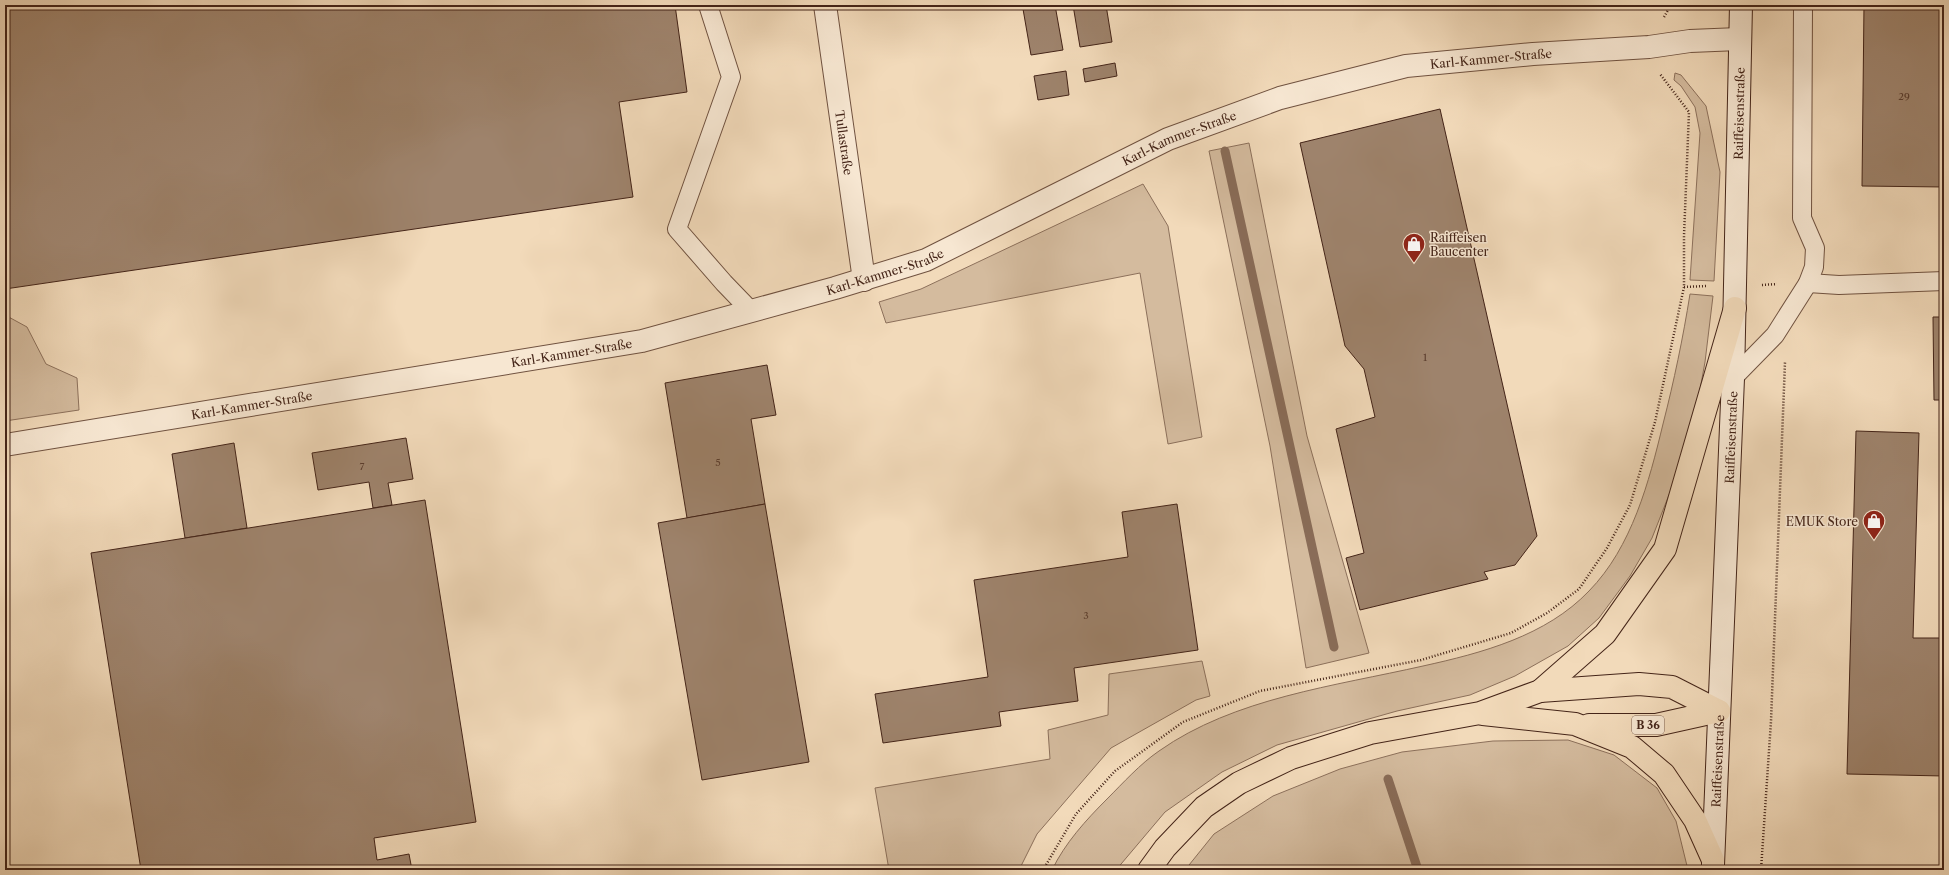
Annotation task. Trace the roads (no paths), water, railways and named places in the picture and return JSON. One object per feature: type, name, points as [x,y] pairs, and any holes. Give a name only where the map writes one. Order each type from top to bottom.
[{"type":"main road","points":[[1540,691],[1605,634],[1665,549],[1735,308]]},
{"type":"main road","points":[[1149,870],[1165,848],[1204,807],[1239,783],[1291,758],[1370,733],[1480,713],[1540,691],[1639,684],[1672,687],[1719,711]]},
{"type":"main road","name":"B 36","points":[[1576,724],[1656,726],[1719,711]]},
{"type":"main road","points":[[1480,713],[1576,724],[1632,747],[1664,774],[1695,820],[1713,865]]},
{"type":"main road","points":[[1161,870],[1165,848]]},
{"type":"street","name":"Tullastraße","points":[[825,5],[864,280]]},
{"type":"street","name":"Raiffeisenstraße","points":[[1713,865],[1733,378],[1739,39],[1741,5]]},
{"type":"street","name":"Karl-Kammer-Straße","points":[[5,445],[586,351],[642,340],[751,311],[864,280],[926,260],[1168,139],[1280,98],[1406,66],[1533,54],[1649,47],[1690,41],[1739,39]]},
{"type":"lane","points":[[708,5],[731,77],[677,229],[724,283],[751,311]]},
{"type":"lane","points":[[1733,378],[1775,335],[1808,283],[1814,267],[1815,248],[1802,218],[1803,5]]},
{"type":"lane","points":[[1808,283],[1839,285],[1944,281]]},
{"type":"waterway","points":[[1225,151],[1334,647]]},
{"type":"waterway","points":[[1388,779],[1418,870]]},
{"type":"place","name":"Raiffeisen Baucenter","points":[[1414,264]]},
{"type":"place","name":"EMUK Store","points":[[1874,540]]}]
